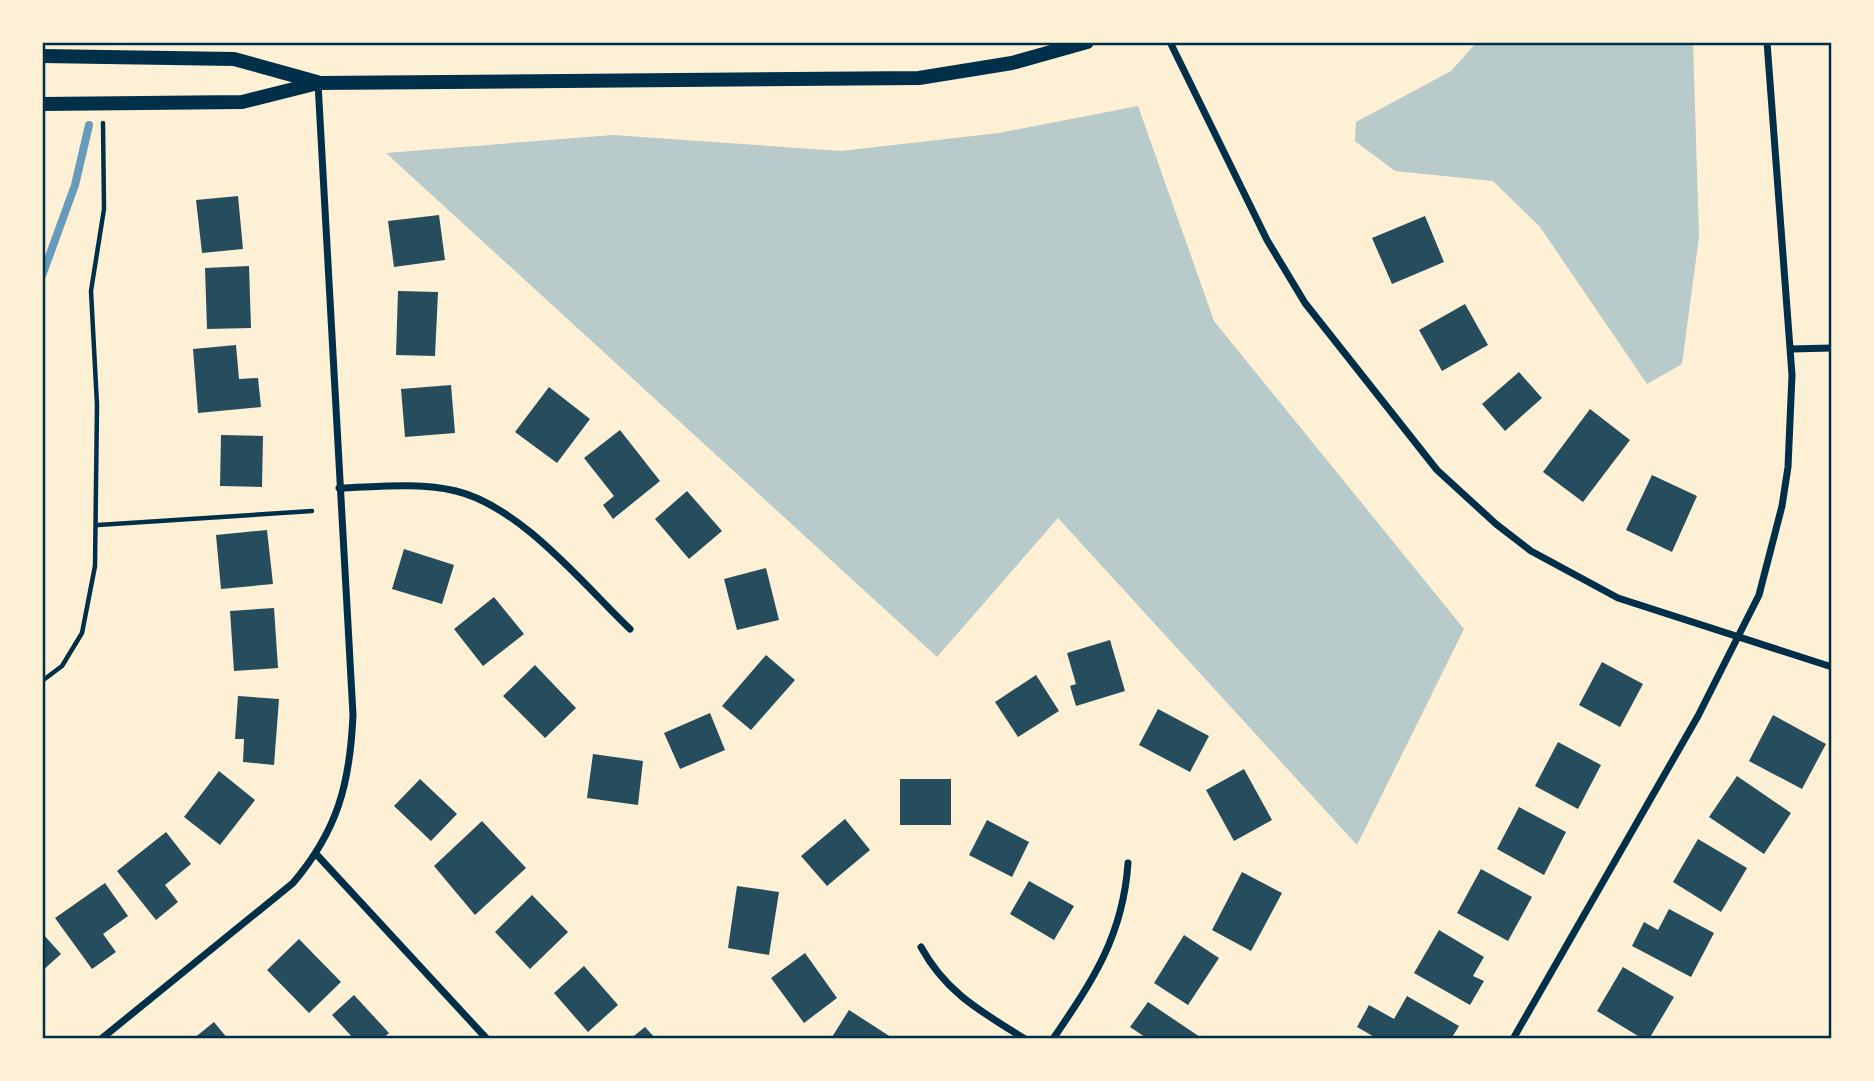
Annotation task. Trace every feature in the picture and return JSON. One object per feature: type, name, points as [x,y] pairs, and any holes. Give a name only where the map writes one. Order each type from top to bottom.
[{"type":"main road","points":[[42,104],[242,102],[318,83],[919,78],[1012,64],[1087,42]]},
{"type":"main road","points":[[42,56],[234,60],[318,83]]},
{"type":"main road","points":[[42,65],[76,57]]},
{"type":"street","points":[[1170,42],[1267,240],[1305,303],[1437,470],[1496,524],[1531,551],[1618,598],[1832,667]]},
{"type":"street","points":[[1513,1039],[1698,716],[1738,637],[1759,595],[1782,506],[1792,422],[1791,349],[1767,42]]},
{"type":"street","points":[[101,1039],[264,910],[293,883],[317,855],[327,836],[351,767],[353,715],[318,83]]},
{"type":"street","points":[[1791,349],[1832,348]]},
{"type":"street","points":[[339,488],[430,487],[482,501],[539,541],[630,629]]},
{"type":"street","points":[[317,855],[487,1039]]},
{"type":"street","points":[[1053,1039],[1076,1005],[1116,934],[1126,893],[1128,863]]},
{"type":"street","points":[[922,947],[935,972],[952,990],[1025,1039]]},
{"type":"path","points":[[42,681],[62,666],[82,633],[90,599],[97,525],[97,404],[91,291],[104,209],[103,123]]},
{"type":"path","points":[[97,525],[312,511]]},
{"type":"shaded area","points":[[1477,42],[1693,42],[1699,237],[1682,364],[1647,384],[1540,227],[1493,181],[1395,171],[1355,141],[1356,122],[1451,71]]},
{"type":"shaded area","points":[[1138,106],[1214,321],[1464,629],[1357,845],[1058,518],[937,657],[386,153],[613,135],[841,151],[999,133]]},
{"type":"building","points":[[238,196],[243,249],[202,253],[196,200]]},
{"type":"building","points":[[439,215],[445,260],[394,267],[388,221]]},
{"type":"building","points":[[1425,216],[1444,262],[1392,284],[1372,238]]},
{"type":"building","points":[[249,266],[251,328],[207,329],[205,268]]},
{"type":"building","points":[[398,291],[438,292],[435,356],[396,355]]},
{"type":"building","points":[[1465,304],[1488,345],[1442,371],[1419,330]]},
{"type":"building","points":[[236,345],[239,379],[258,378],[261,407],[198,413],[193,349]]},
{"type":"building","points":[[1519,372],[1542,398],[1505,431],[1482,404]]},
{"type":"building","points":[[451,385],[455,433],[405,437],[401,389]]},
{"type":"building","points":[[549,387],[590,419],[557,463],[515,432]]},
{"type":"building","points":[[1590,409],[1630,440],[1583,502],[1543,472]]},
{"type":"building","points":[[620,430],[660,481],[613,519],[603,505],[614,496],[584,458]]},
{"type":"building","points":[[221,435],[263,436],[262,487],[220,486]]},
{"type":"building","points":[[1652,475],[1697,496],[1672,552],[1626,530]]},
{"type":"building","points":[[687,491],[722,531],[689,559],[655,519]]},
{"type":"building","points":[[267,530],[273,584],[221,589],[216,535]]},
{"type":"building","points":[[404,549],[454,565],[442,604],[392,589]]},
{"type":"building","points":[[766,568],[779,620],[737,630],[724,579]]},
{"type":"building","points":[[494,597],[524,634],[483,666],[454,629]]},
{"type":"building","points":[[274,608],[278,668],[234,671],[230,611]]},
{"type":"building","points":[[1110,640],[1125,691],[1076,706],[1070,686],[1076,684],[1067,653]]},
{"type":"building","points":[[766,655],[795,680],[751,730],[722,706]]},
{"type":"building","points":[[1602,662],[1643,684],[1620,727],[1579,705]]},
{"type":"building","points":[[535,665],[576,708],[545,738],[503,696]]},
{"type":"building","points":[[1036,675],[1059,711],[1018,737],[995,702]]},
{"type":"building","points":[[238,696],[279,699],[274,765],[243,762],[244,739],[235,739]]},
{"type":"building","points":[[1158,709],[1209,736],[1190,772],[1139,745]]},
{"type":"building","points":[[710,713],[725,750],[680,769],[664,733]]},
{"type":"building","points":[[1773,715],[1826,744],[1802,789],[1749,761]]},
{"type":"building","points":[[1558,742],[1601,765],[1578,809],[1535,786]]},
{"type":"building","points":[[593,754],[643,761],[638,805],[587,798]]},
{"type":"building","points":[[1244,769],[1272,820],[1234,841],[1206,790]]},
{"type":"building","points":[[219,771],[255,800],[220,845],[184,817]]},
{"type":"building","points":[[1737,776],[1791,813],[1764,854],[1709,817]]},
{"type":"building","points":[[420,779],[457,814],[431,841],[394,806]]},
{"type":"building","points":[[900,779],[951,779],[951,825],[900,825]]},
{"type":"building","points":[[1519,807],[1566,832],[1544,875],[1497,849]]},
{"type":"building","points":[[845,819],[870,850],[827,886],[801,856]]},
{"type":"building","points":[[987,820],[1029,842],[1012,877],[969,855]]},
{"type":"building","points":[[482,821],[526,868],[475,915],[434,866]]},
{"type":"building","points":[[166,832],[191,864],[165,885],[178,902],[156,920],[117,871]]},
{"type":"building","points":[[1698,839],[1747,868],[1721,912],[1673,882]]},
{"type":"building","points":[[1481,869],[1532,897],[1508,941],[1457,913]]},
{"type":"building","points":[[1242,872],[1282,893],[1251,951],[1212,930]]},
{"type":"building","points":[[1029,881],[1074,906],[1054,940],[1010,914]]},
{"type":"building","points":[[105,883],[128,916],[103,934],[116,952],[92,969],[55,918]]},
{"type":"building","points":[[737,886],[779,892],[769,955],[728,948]]},
{"type":"building","points":[[532,895],[568,932],[530,969],[495,932]]},
{"type":"building","points":[[1669,909],[1714,933],[1691,977],[1632,946],[1644,922],[1658,930]]},
{"type":"building","points":[[1439,930],[1484,957],[1473,976],[1484,981],[1470,1005],[1414,973]]},
{"type":"building","points":[[42,933],[61,954],[42,971]]},
{"type":"building","points":[[1184,935],[1219,958],[1188,1005],[1154,983]]},
{"type":"building","points":[[299,939],[341,982],[309,1013],[267,970]]},
{"type":"building","points":[[805,953],[837,998],[804,1023],[771,978]]},
{"type":"building","points":[[584,966],[618,1005],[588,1032],[554,993]]},
{"type":"building","points":[[1623,967],[1674,997],[1649,1039],[1643,1039],[1597,1011]]},
{"type":"building","points":[[354,995],[389,1033],[382,1039],[354,1039],[332,1015]]},
{"type":"building","points":[[1407,996],[1459,1026],[1451,1039],[1378,1039],[1357,1027],[1369,1005],[1394,1019]]},
{"type":"building","points":[[1148,1002],[1203,1039],[1148,1039],[1130,1027]]},
{"type":"building","points":[[849,1010],[894,1039],[835,1039],[832,1037]]},
{"type":"building","points":[[214,1022],[228,1039],[193,1039]]},
{"type":"building","points":[[645,1027],[656,1039],[630,1039]]},
{"type":"waterway","points":[[42,276],[75,185],[89,125]]}]
